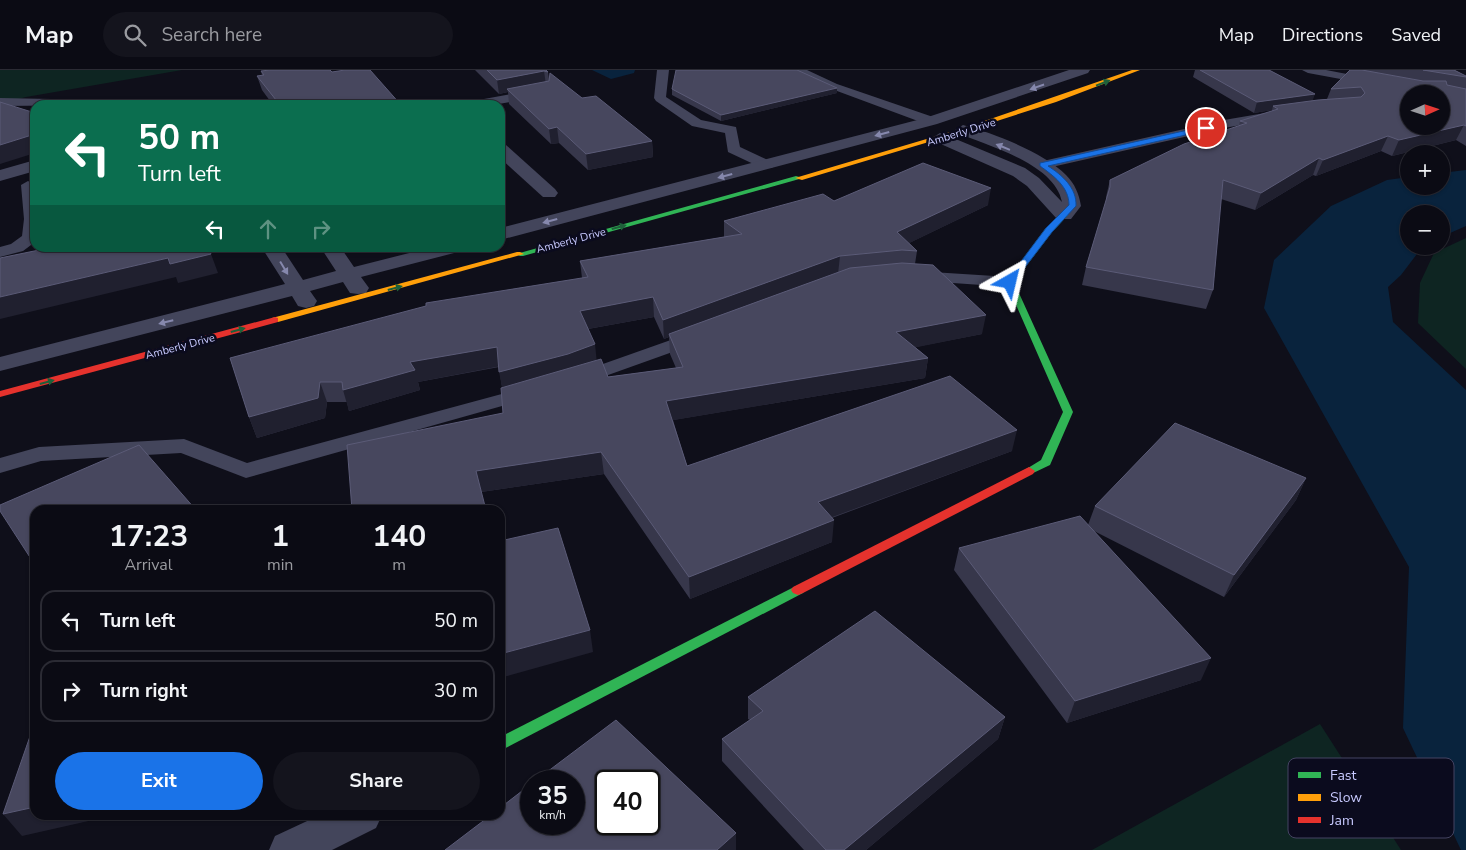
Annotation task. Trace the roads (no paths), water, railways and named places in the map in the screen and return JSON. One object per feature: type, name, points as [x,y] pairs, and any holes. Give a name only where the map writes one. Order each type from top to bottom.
[{"type":"street","name":"Amberly Drive","points":[[505,233],[931,121],[1083,70]]},
{"type":"street","name":"Amberly Drive","points":[[0,394],[882,156],[1030,110],[1137,70]]},
{"type":"street","points":[[0,102],[30,103]]},
{"type":"street","points":[[505,741],[1046,462],[1068,412],[1010,282],[1049,230],[1072,206],[1073,197],[1061,180],[1042,165],[931,121]]},
{"type":"street","points":[[940,138],[1019,172],[1033,182],[1064,215]]},
{"type":"street","points":[[505,154],[550,193]]},
{"type":"street","points":[[1019,172],[1042,165]]},
{"type":"street","points":[[0,176],[30,167]]},
{"type":"street","points":[[274,252],[296,288],[313,310]]},
{"type":"street","points":[[334,252],[364,296]]},
{"type":"street","name":"Amberly Drive","points":[[0,364],[435,252]]},
{"type":"street","points":[[290,850],[352,820]]},
{"type":"lane","points":[[663,70],[660,98],[697,124],[731,130],[733,149],[767,164]]},
{"type":"lane","points":[[798,70],[833,86],[931,121]]},
{"type":"lane","points":[[1308,70],[1382,84]]},
{"type":"lane","points":[[499,100],[546,91]]},
{"type":"lane","points":[[1042,165],[1224,124],[1281,114]]},
{"type":"lane","points":[[28,185],[30,202]]},
{"type":"lane","points":[[0,252],[18,248],[30,238]]},
{"type":"lane","points":[[900,275],[1010,282]]},
{"type":"lane","points":[[0,466],[39,454],[184,446],[246,471],[554,386],[715,330]]},
{"type":"water","points":[[592,70],[635,70],[634,73],[611,79]]},
{"type":"water","points":[[1466,170],[1466,226],[1450,233],[1450,205],[1400,205],[1400,255],[1416,255],[1401,275],[1388,287],[1393,322],[1466,390],[1466,850],[1461,850],[1454,835],[1454,758],[1417,758],[1403,728],[1409,567],[1264,308],[1274,260],[1331,206],[1387,180],[1400,178],[1400,195],[1450,195],[1450,172]]}]
